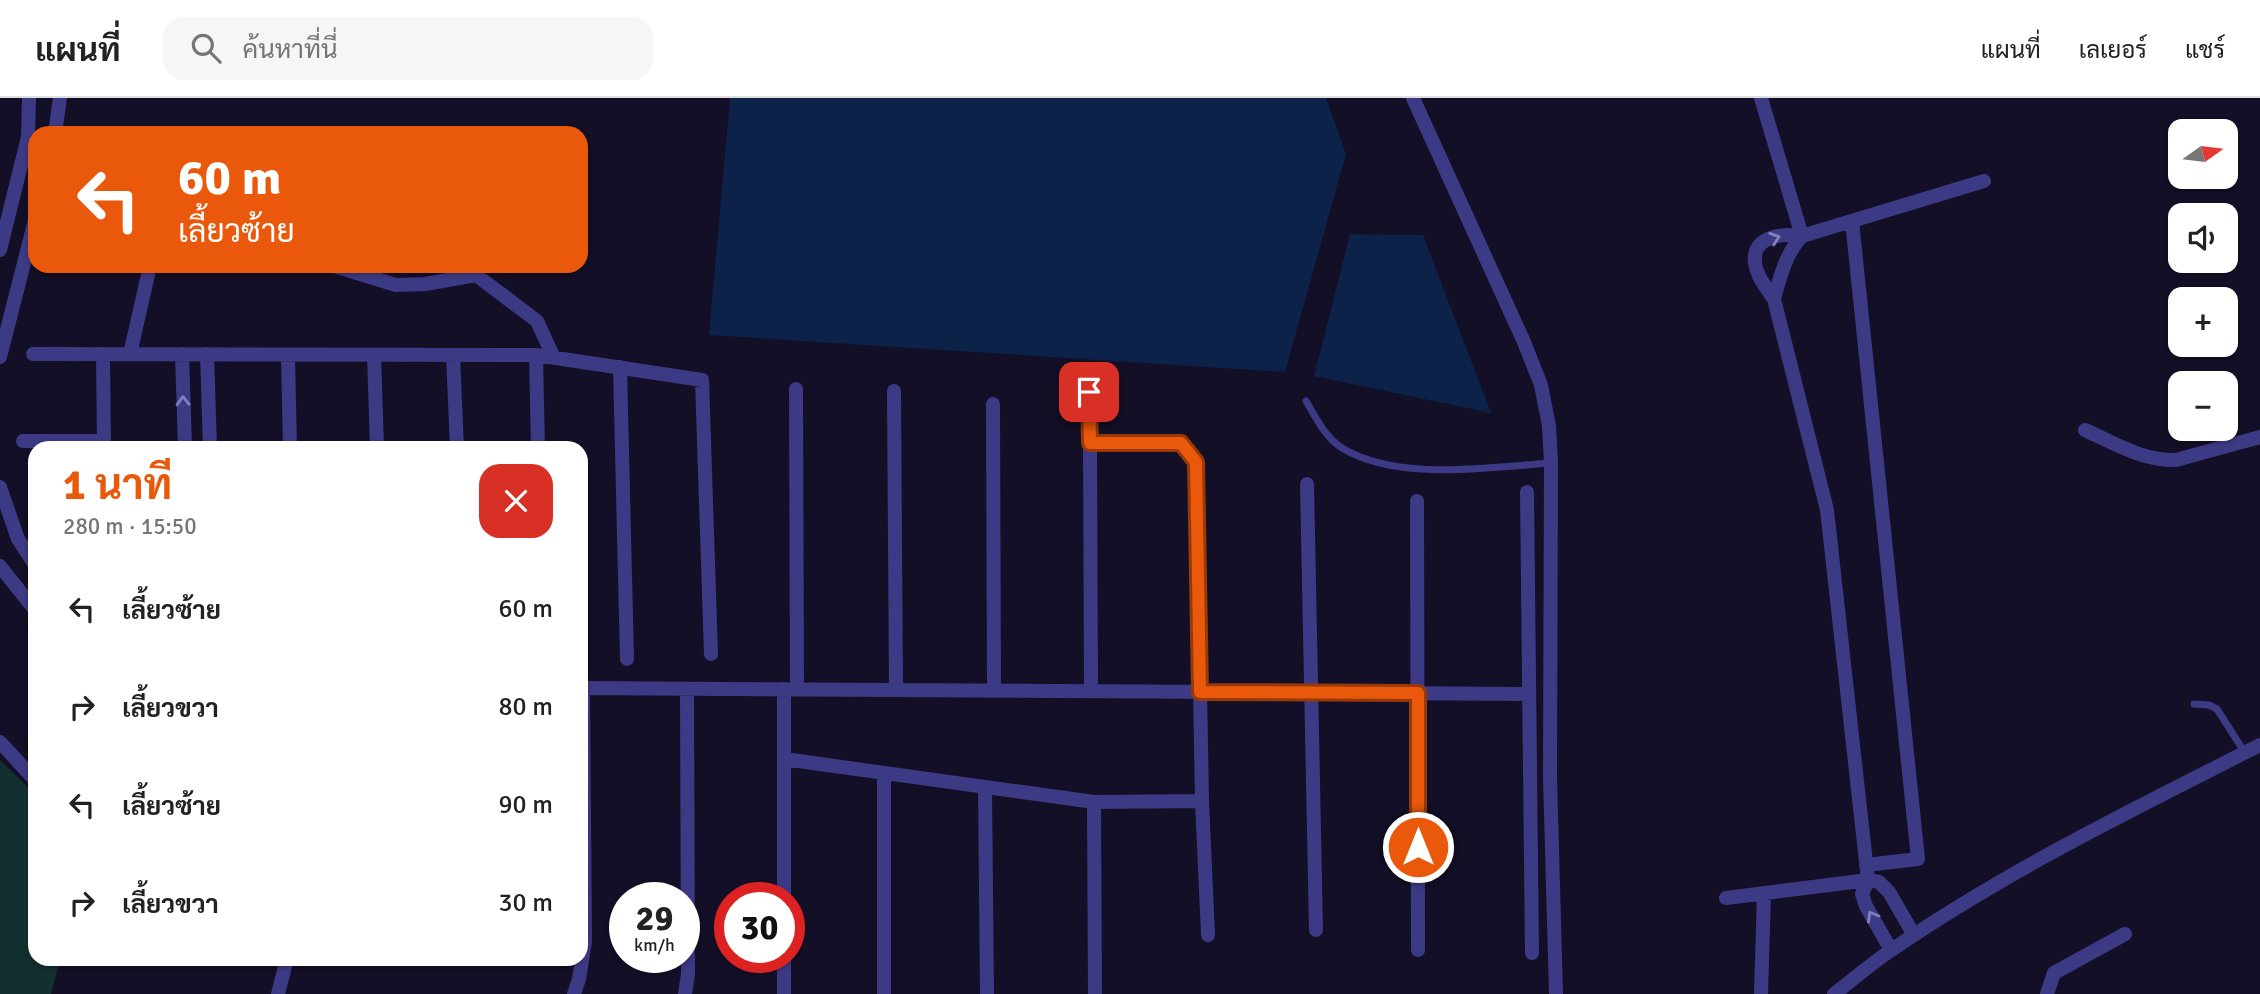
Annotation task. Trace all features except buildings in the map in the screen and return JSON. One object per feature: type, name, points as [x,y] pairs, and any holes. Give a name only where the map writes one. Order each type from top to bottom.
[{"type":"street","points":[[0,250],[27,137],[29,98]]},
{"type":"street","points":[[56,126],[60,98]]},
{"type":"street","points":[[1413,98],[1524,342],[1541,385],[1549,426],[1550,777],[1556,994]]},
{"type":"street","points":[[1761,98],[1802,236]]},
{"type":"street","points":[[1891,950],[1866,906],[1863,894],[1867,873],[1827,510],[1774,299],[1759,275],[1755,259],[1757,249],[1774,236],[1802,236],[1984,181]]},
{"type":"street","points":[[1726,898],[1867,873],[1918,859],[1852,221]]},
{"type":"street","points":[[1774,299],[1787,258],[1802,236]]},
{"type":"street","points":[[0,357],[28,247]]},
{"type":"street","points":[[130,354],[148,273]]},
{"type":"street","points":[[357,273],[396,285],[425,284],[476,275],[537,321],[554,358]]},
{"type":"street","points":[[33,354],[536,355],[702,380],[711,654]]},
{"type":"street","points":[[103,354],[104,441]]},
{"type":"street","points":[[182,354],[185,441]]},
{"type":"street","points":[[207,354],[210,441]]},
{"type":"street","points":[[288,355],[290,441]]},
{"type":"street","points":[[374,355],[377,441]]},
{"type":"street","points":[[453,355],[457,441]]},
{"type":"street","points":[[536,355],[538,441]]},
{"type":"street","points":[[620,367],[627,659]]},
{"type":"street","points":[[784,882],[784,759],[791,689],[796,389]]},
{"type":"street","points":[[894,391],[896,690]]},
{"type":"street","points":[[1089,392],[1091,691]]},
{"type":"street","points":[[993,404],[994,691]]},
{"type":"street","points":[[2085,430],[2146,457],[2162,460],[2176,460],[2260,437]]},
{"type":"street","points":[[23,441],[28,441]]},
{"type":"street","points":[[1090,443],[1181,443],[1196,462],[1202,801],[1208,935]]},
{"type":"street","points":[[1307,484],[1316,930]]},
{"type":"street","points":[[0,487],[18,539],[28,554]]},
{"type":"street","points":[[1527,492],[1532,953]]},
{"type":"street","points":[[1417,501],[1418,950]]},
{"type":"street","points":[[0,566],[28,602]]},
{"type":"street","points":[[588,688],[1530,694]]},
{"type":"street","points":[[685,994],[688,974],[687,689]]},
{"type":"street","points":[[0,742],[28,772]]},
{"type":"street","points":[[1834,994],[1891,950],[1980,894],[2260,745]]},
{"type":"street","points":[[784,759],[1094,802],[1202,801]]},
{"type":"street","points":[[884,773],[884,994]]},
{"type":"street","points":[[985,788],[987,994]]},
{"type":"street","points":[[1094,802],[1095,994]]},
{"type":"street","points":[[1867,873],[1889,892],[1914,935]]},
{"type":"street","points":[[1761,994],[1764,893]]},
{"type":"street","points":[[2047,994],[2054,973],[2125,934]]},
{"type":"street","points":[[278,994],[285,966]]},
{"type":"street","points":[[574,994],[581,966]]},
{"type":"street","points":[[784,973],[784,994]]},
{"type":"lane","points":[[1306,401],[1325,433],[1340,447],[1363,458],[1421,468],[1551,463]]},
{"type":"lane","points":[[2194,704],[2209,705],[2217,709],[2245,752]]},
{"type":"green space","points":[[0,760],[28,787],[28,966],[58,966],[51,994],[0,994]]},
{"type":"water","points":[[730,98],[1326,98],[1346,154],[1285,372],[709,335]]},
{"type":"water","points":[[1350,234],[1423,235],[1491,413],[1314,376]]},
{"type":"route","points":[[1089,392],[1090,443],[1181,443],[1196,462],[1200,692],[1418,693],[1418,847]]}]
